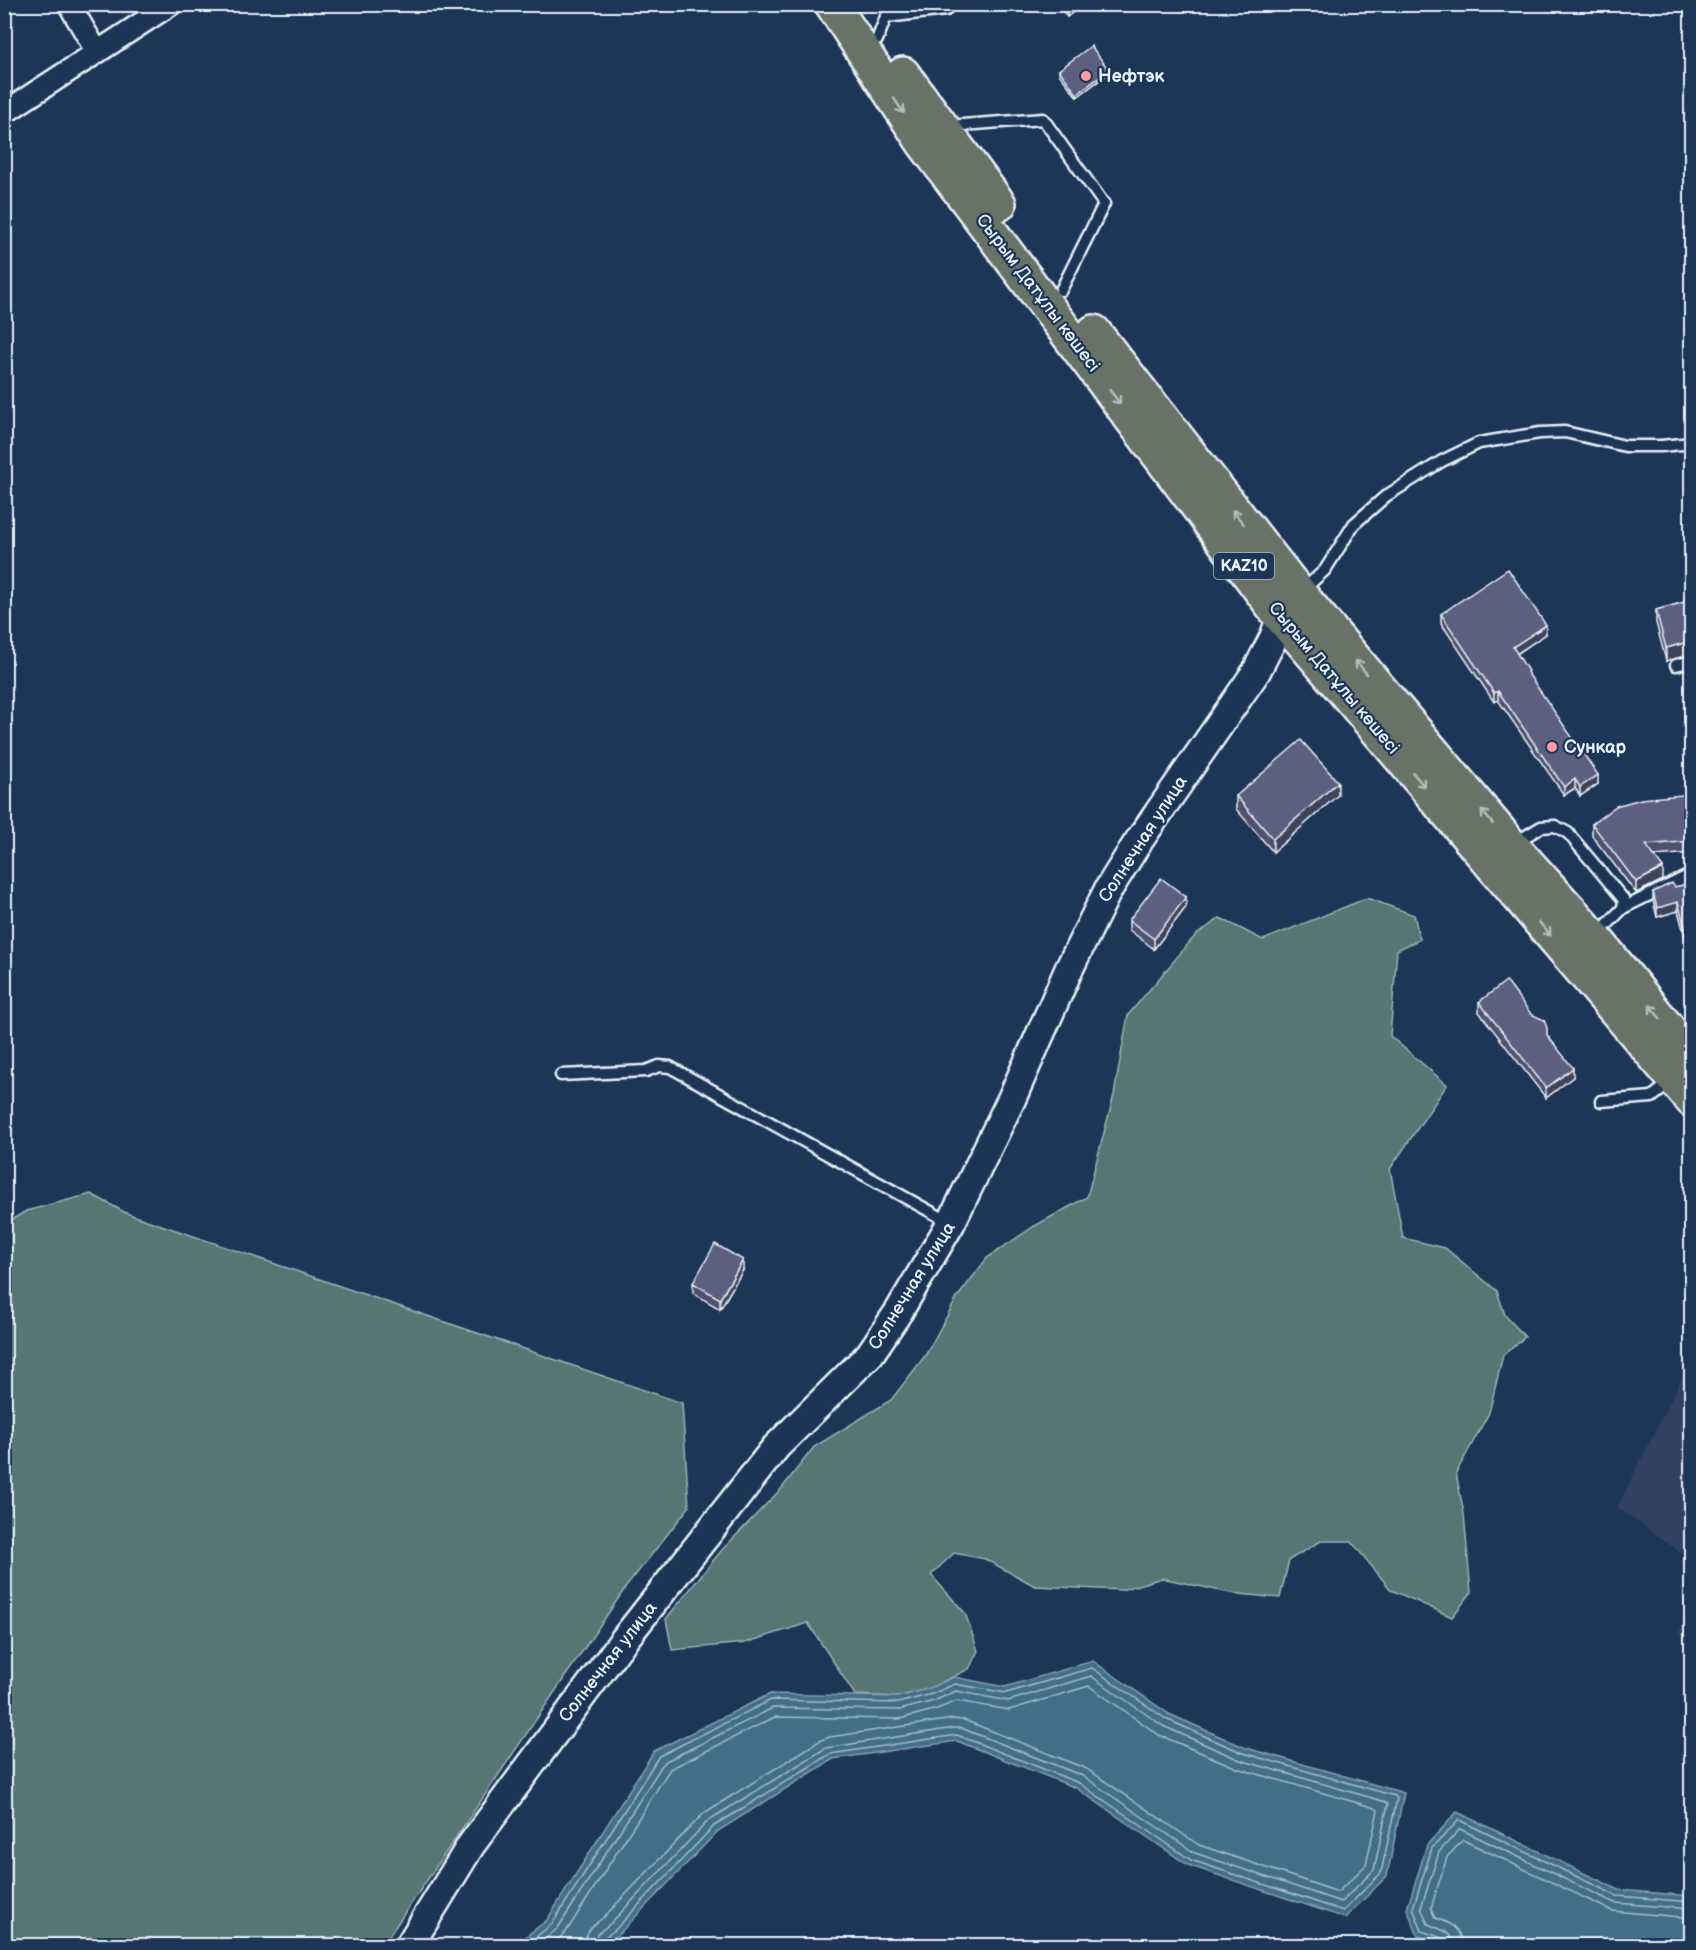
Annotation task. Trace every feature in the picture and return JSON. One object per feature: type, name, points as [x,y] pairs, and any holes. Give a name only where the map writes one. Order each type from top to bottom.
[{"type":"highway","name":"Сырым Датұлы көшесі","points":[[832,4],[923,142],[1234,553],[1290,605],[1594,938],[1687,1067]]},
{"type":"highway","name":"Сырым Датұлы көшесі","points":[[856,4],[882,28],[941,126],[1290,605],[1687,1067]]},
{"type":"street","points":[[69,4],[97,52]]},
{"type":"street","points":[[4,113],[171,4]]},
{"type":"street","name":"Солнечная улица","points":[[409,1946],[471,1845],[623,1641],[776,1447],[870,1354],[899,1311],[951,1223],[1012,1098],[1069,969],[1108,890],[1136,845],[1256,672],[1290,605]]},
{"type":"lane","points":[[882,28],[895,4]]},
{"type":"lane","points":[[882,28],[946,10]]},
{"type":"lane","points":[[941,126],[1043,120],[1104,204],[1061,290]]},
{"type":"lane","points":[[1290,605],[1324,570],[1354,524],[1386,496],[1442,461],[1479,443],[1540,433],[1565,432],[1625,446],[1692,443]]},
{"type":"lane","points":[[1676,665],[1692,661]]},
{"type":"lane","points":[[1511,845],[1541,827],[1555,826],[1568,833],[1624,900],[1623,908]]},
{"type":"lane","points":[[1594,938],[1623,908],[1692,874]]},
{"type":"lane","points":[[561,1075],[646,1071],[659,1066],[670,1066],[951,1223]]},
{"type":"lane","points":[[1601,1101],[1652,1097],[1687,1067]]},
{"type":"shaded area","points":[[1691,1360],[1691,1560],[1617,1507]]},
{"type":"shaded area","points":[[1691,1602],[1691,1637],[1679,1633]]},
{"type":"green space","points":[[1367,898],[1414,915],[1420,939],[1397,950],[1390,1036],[1447,1085],[1390,1169],[1403,1238],[1445,1248],[1497,1291],[1505,1315],[1525,1337],[1503,1355],[1489,1413],[1456,1473],[1464,1514],[1471,1593],[1452,1617],[1391,1590],[1351,1541],[1321,1541],[1289,1560],[1280,1598],[1230,1593],[1162,1578],[1121,1590],[1035,1586],[985,1559],[954,1553],[931,1575],[965,1613],[978,1651],[969,1669],[930,1688],[898,1697],[855,1695],[808,1623],[745,1643],[672,1650],[666,1619],[721,1551],[782,1488],[814,1447],[891,1400],[925,1356],[957,1298],[987,1258],[1033,1227],[1087,1197],[1114,1095],[1128,1015],[1195,936],[1220,918],[1263,940]]},
{"type":"green space","points":[[91,1194],[126,1213],[682,1403],[689,1507],[626,1587],[383,1945],[5,1945],[5,1224],[26,1211]]},
{"type":"water","points":[[1093,1661],[1169,1714],[1246,1748],[1404,1793],[1387,1876],[1345,1918],[1188,1865],[1076,1788],[957,1741],[833,1759],[718,1831],[619,1934],[603,1945],[515,1945],[547,1920],[654,1751],[770,1694],[898,1697],[930,1688],[954,1677],[1005,1687]]},
{"type":"water","points":[[1457,1812],[1619,1890],[1691,1896],[1691,1945],[1448,1946],[1418,1936],[1407,1909],[1427,1845]]},
{"type":"building","points":[[1063,4],[1074,4],[1067,10]]},
{"type":"building","points":[[1091,46],[1109,70],[1077,94],[1059,70]]},
{"type":"building","points":[[1508,569],[1546,625],[1513,647],[1527,672],[1598,775],[1580,787],[1575,779],[1564,787],[1498,691],[1494,693],[1441,614]]},
{"type":"building","points":[[1692,600],[1692,641],[1666,648],[1656,610]]},
{"type":"building","points":[[1692,670],[1692,681],[1687,673]]},
{"type":"building","points":[[1301,740],[1338,782],[1273,839],[1236,796]]},
{"type":"building","points":[[1692,794],[1692,841],[1646,845],[1663,868],[1636,882],[1592,824],[1616,806],[1641,799]]},
{"type":"building","points":[[1161,878],[1186,897],[1154,939],[1129,920]]},
{"type":"building","points":[[1672,883],[1675,887],[1692,883],[1692,938],[1688,939],[1678,902],[1657,908],[1653,892]]},
{"type":"building","points":[[1506,981],[1531,1014],[1544,1020],[1547,1035],[1573,1068],[1546,1088],[1479,1002]]},
{"type":"building","points":[[715,1244],[743,1260],[720,1299],[693,1283]]},
{"type":"place","name":"Нефтэк","points":[[1086,76]]},
{"type":"place","name":"Сункар","points":[[1552,747]]}]
